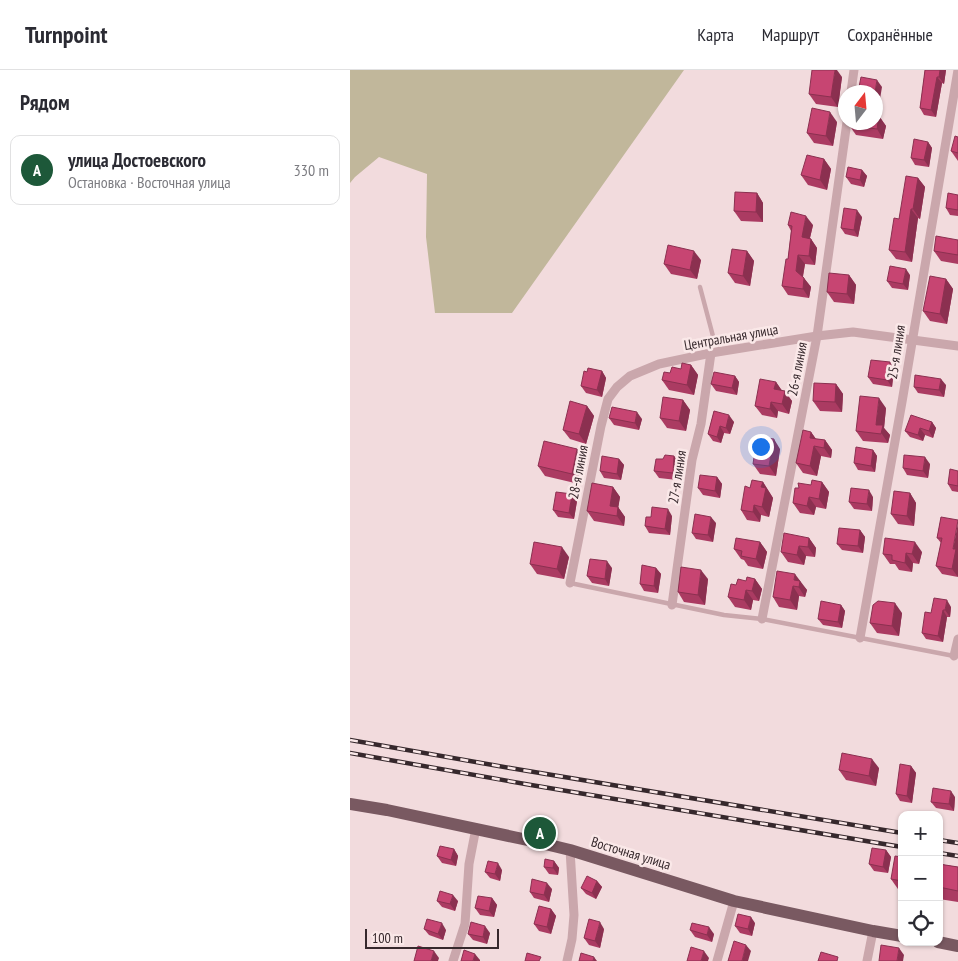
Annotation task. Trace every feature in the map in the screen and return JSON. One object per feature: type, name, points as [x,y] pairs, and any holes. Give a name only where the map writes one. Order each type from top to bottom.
[{"type":"main road","name":"Восточная улица","points":[[350,804],[476,828],[570,850],[734,901],[898,935]]},
{"type":"main road","points":[[943,943],[958,946]]},
{"type":"street","points":[[852,85],[854,70]]},
{"type":"street","name":"25-я линия","points":[[860,638],[958,70]]},
{"type":"street","name":"26-я линия","points":[[762,619],[817,336],[846,130]]},
{"type":"street","name":"Центральная улица","points":[[630,376],[659,364],[817,336],[854,332],[958,346]]},
{"type":"street","name":"27-я линия","points":[[672,605],[692,460],[702,424],[716,353]]},
{"type":"street","name":"28-я линия","points":[[570,583],[608,399],[617,387],[630,376]]},
{"type":"street","points":[[956,656],[958,639]]},
{"type":"street","points":[[453,961],[465,924],[469,864],[476,828]]},
{"type":"street","points":[[567,961],[572,939],[574,914],[570,850]]},
{"type":"street","points":[[717,961],[734,901]]},
{"type":"street","points":[[866,961],[873,931]]},
{"type":"lane","points":[[700,287],[716,353]]},
{"type":"lane","points":[[570,583],[724,615],[762,619],[956,656]]},
{"type":"shaded area","points":[[350,70],[684,70],[512,313],[435,313],[426,237],[427,174],[379,157],[350,183]]},
{"type":"building","points":[[812,70],[835,70],[831,97],[809,94]]},
{"type":"building","points":[[925,70],[940,70],[931,110],[920,108]]},
{"type":"building","points":[[861,77],[877,80],[876,85],[859,85]]},
{"type":"building","points":[[812,108],[830,112],[826,136],[807,133]]},
{"type":"building","points":[[955,136],[958,137],[958,153],[951,151]]},
{"type":"building","points":[[914,139],[928,142],[924,160],[911,158]]},
{"type":"building","points":[[807,155],[824,159],[820,180],[801,175]]},
{"type":"building","points":[[848,167],[862,170],[860,180],[846,177]]},
{"type":"building","points":[[906,176],[918,178],[913,209],[911,209],[905,252],[889,250],[894,218],[899,219]]},
{"type":"building","points":[[735,192],[757,193],[756,212],[734,211]]},
{"type":"building","points":[[948,193],[958,195],[958,210],[946,208]]},
{"type":"building","points":[[844,208],[857,210],[854,230],[841,228]]},
{"type":"building","points":[[791,212],[806,216],[802,237],[811,239],[809,256],[798,255],[796,271],[804,278],[803,289],[782,286],[786,259],[788,259],[792,226],[788,225]]},
{"type":"building","points":[[936,236],[958,240],[958,255],[934,251]]},
{"type":"building","points":[[668,245],[694,251],[690,270],[664,264]]},
{"type":"building","points":[[732,249],[747,251],[743,276],[728,273]]},
{"type":"building","points":[[890,266],[906,269],[903,284],[887,281]]},
{"type":"building","points":[[829,273],[849,275],[847,294],[827,292]]},
{"type":"building","points":[[930,276],[946,279],[940,314],[923,311]]},
{"type":"building","points":[[871,360],[890,362],[887,380],[868,377]]},
{"type":"building","points":[[682,363],[691,365],[687,385],[662,380],[664,372],[670,373],[672,367],[681,369]]},
{"type":"building","points":[[588,368],[602,371],[597,390],[581,386],[584,371],[587,372]]},
{"type":"building","points":[[714,372],[735,376],[732,388],[711,384]]},
{"type":"building","points":[[915,375],[941,379],[939,390],[914,387]]},
{"type":"building","points":[[760,379],[776,382],[774,389],[785,391],[782,404],[771,402],[770,409],[755,406]]},
{"type":"building","points":[[814,383],[836,384],[835,402],[813,401]]},
{"type":"building","points":[[860,396],[879,398],[876,425],[883,425],[881,434],[856,431]]},
{"type":"building","points":[[663,397],[683,400],[679,421],[660,418]]},
{"type":"building","points":[[570,401],[587,406],[579,434],[563,430]]},
{"type":"building","points":[[612,407],[637,412],[635,423],[609,418]]},
{"type":"building","points":[[714,411],[729,415],[726,428],[720,426],[717,437],[708,434]]},
{"type":"building","points":[[911,415],[932,422],[929,431],[920,428],[918,435],[905,431]]},
{"type":"building","points":[[803,430],[811,432],[810,438],[825,440],[824,448],[814,446],[810,466],[796,463]]},
{"type":"building","points":[[757,437],[774,439],[769,466],[753,464]]},
{"type":"building","points":[[544,441],[577,449],[572,474],[538,466]]},
{"type":"building","points":[[856,447],[873,450],[871,466],[854,463]]},
{"type":"building","points":[[665,455],[674,456],[673,473],[654,471],[656,459],[663,459]]},
{"type":"building","points":[[904,455],[925,457],[923,471],[903,468]]},
{"type":"building","points":[[602,456],[619,459],[617,474],[600,471]]},
{"type":"building","points":[[950,469],[958,471],[958,486],[948,484]]},
{"type":"building","points":[[700,475],[717,477],[715,491],[698,488]]},
{"type":"building","points":[[752,480],[763,482],[761,487],[766,488],[762,507],[754,505],[753,512],[741,510],[745,486],[750,488]]},
{"type":"building","points":[[812,480],[822,482],[819,499],[809,497],[807,506],[793,503],[795,488],[799,488],[798,483],[811,485]]},
{"type":"building","points":[[592,483],[613,487],[610,506],[618,507],[617,516],[587,511]]},
{"type":"building","points":[[851,488],[869,490],[867,504],[849,502]]},
{"type":"building","points":[[894,491],[910,493],[907,516],[891,514]]},
{"type":"building","points":[[556,492],[572,494],[569,513],[553,510]]},
{"type":"building","points":[[652,507],[668,509],[665,529],[645,526],[646,517],[651,517]]},
{"type":"building","points":[[695,514],[711,517],[708,535],[692,533]]},
{"type":"building","points":[[941,517],[958,520],[953,549],[956,549],[952,569],[936,566],[942,538],[937,538]]},
{"type":"building","points":[[839,528],[860,530],[858,546],[837,544]]},
{"type":"building","points":[[784,533],[809,538],[808,547],[799,546],[797,555],[781,552]]},
{"type":"building","points":[[736,538],[760,542],[756,559],[741,556],[742,551],[734,549]]},
{"type":"building","points":[[885,538],[915,542],[912,554],[906,553],[905,563],[892,560],[892,555],[883,554]]},
{"type":"building","points":[[534,542],[562,547],[557,569],[530,564]]},
{"type":"building","points":[[590,559],[607,561],[605,579],[587,576]]},
{"type":"building","points":[[642,565],[656,568],[654,586],[640,584]]},
{"type":"building","points":[[681,567],[701,570],[698,595],[678,592]]},
{"type":"building","points":[[777,571],[795,574],[794,580],[800,581],[799,587],[793,586],[790,600],[773,597]]},
{"type":"building","points":[[747,577],[755,579],[752,591],[746,590],[744,600],[728,597],[731,584],[736,585],[738,579],[746,581]]},
{"type":"building","points":[[934,598],[947,600],[938,636],[922,633],[925,612],[931,613]]},
{"type":"building","points":[[821,601],[841,605],[838,622],[818,619]]},
{"type":"building","points":[[878,601],[895,603],[892,626],[870,623],[873,605]]},
{"type":"building","points":[[842,753],[872,759],[869,776],[839,770]]},
{"type":"building","points":[[900,764],[911,766],[907,796],[896,794]]},
{"type":"building","points":[[933,788],[951,791],[949,804],[931,802]]},
{"type":"building","points":[[440,846],[454,849],[451,860],[437,856]]},
{"type":"building","points":[[872,848],[886,850],[883,867],[869,864]]},
{"type":"building","points":[[895,856],[898,856],[898,880],[891,879]]},
{"type":"building","points":[[545,859],[554,861],[553,868],[544,867]]},
{"type":"building","points":[[488,861],[498,863],[495,874],[485,872]]},
{"type":"building","points":[[943,865],[958,867],[958,891],[943,888]]},
{"type":"building","points":[[587,876],[597,881],[592,893],[581,888]]},
{"type":"building","points":[[532,879],[547,883],[544,895],[530,892]]},
{"type":"building","points":[[440,891],[453,895],[450,904],[437,901]]},
{"type":"building","points":[[478,896],[492,898],[489,911],[475,908]]},
{"type":"building","points":[[539,906],[551,909],[547,927],[534,924]]},
{"type":"building","points":[[738,914],[751,917],[748,929],[735,926]]},
{"type":"building","points":[[427,919],[442,923],[438,934],[424,929]]},
{"type":"building","points":[[589,919],[600,922],[595,941],[584,938]]},
{"type":"building","points":[[471,922],[485,926],[483,937],[468,934]]},
{"type":"building","points":[[692,923],[709,927],[707,935],[690,930]]},
{"type":"building","points":[[734,941],[746,945],[742,961],[728,961]]},
{"type":"building","points":[[881,945],[899,948],[897,961],[879,961]]},
{"type":"building","points":[[418,946],[434,951],[431,961],[414,961]]},
{"type":"building","points":[[691,947],[704,951],[701,961],[687,961]]},
{"type":"building","points":[[464,950],[475,954],[473,961],[461,961]]},
{"type":"building","points":[[821,952],[838,957],[837,961],[818,961]]},
{"type":"building","points":[[527,953],[541,957],[539,961],[525,961]]},
{"type":"building","points":[[581,953],[594,957],[593,961],[579,961]]},
{"type":"railway","points":[[350,740],[898,832]]},
{"type":"railway","points":[[350,753],[898,846]]},
{"type":"railway","points":[[943,841],[958,843]]},
{"type":"railway","points":[[943,854],[958,856]]},
{"type":"place","name":"улица Достоевского","points":[[540,833]]}]
